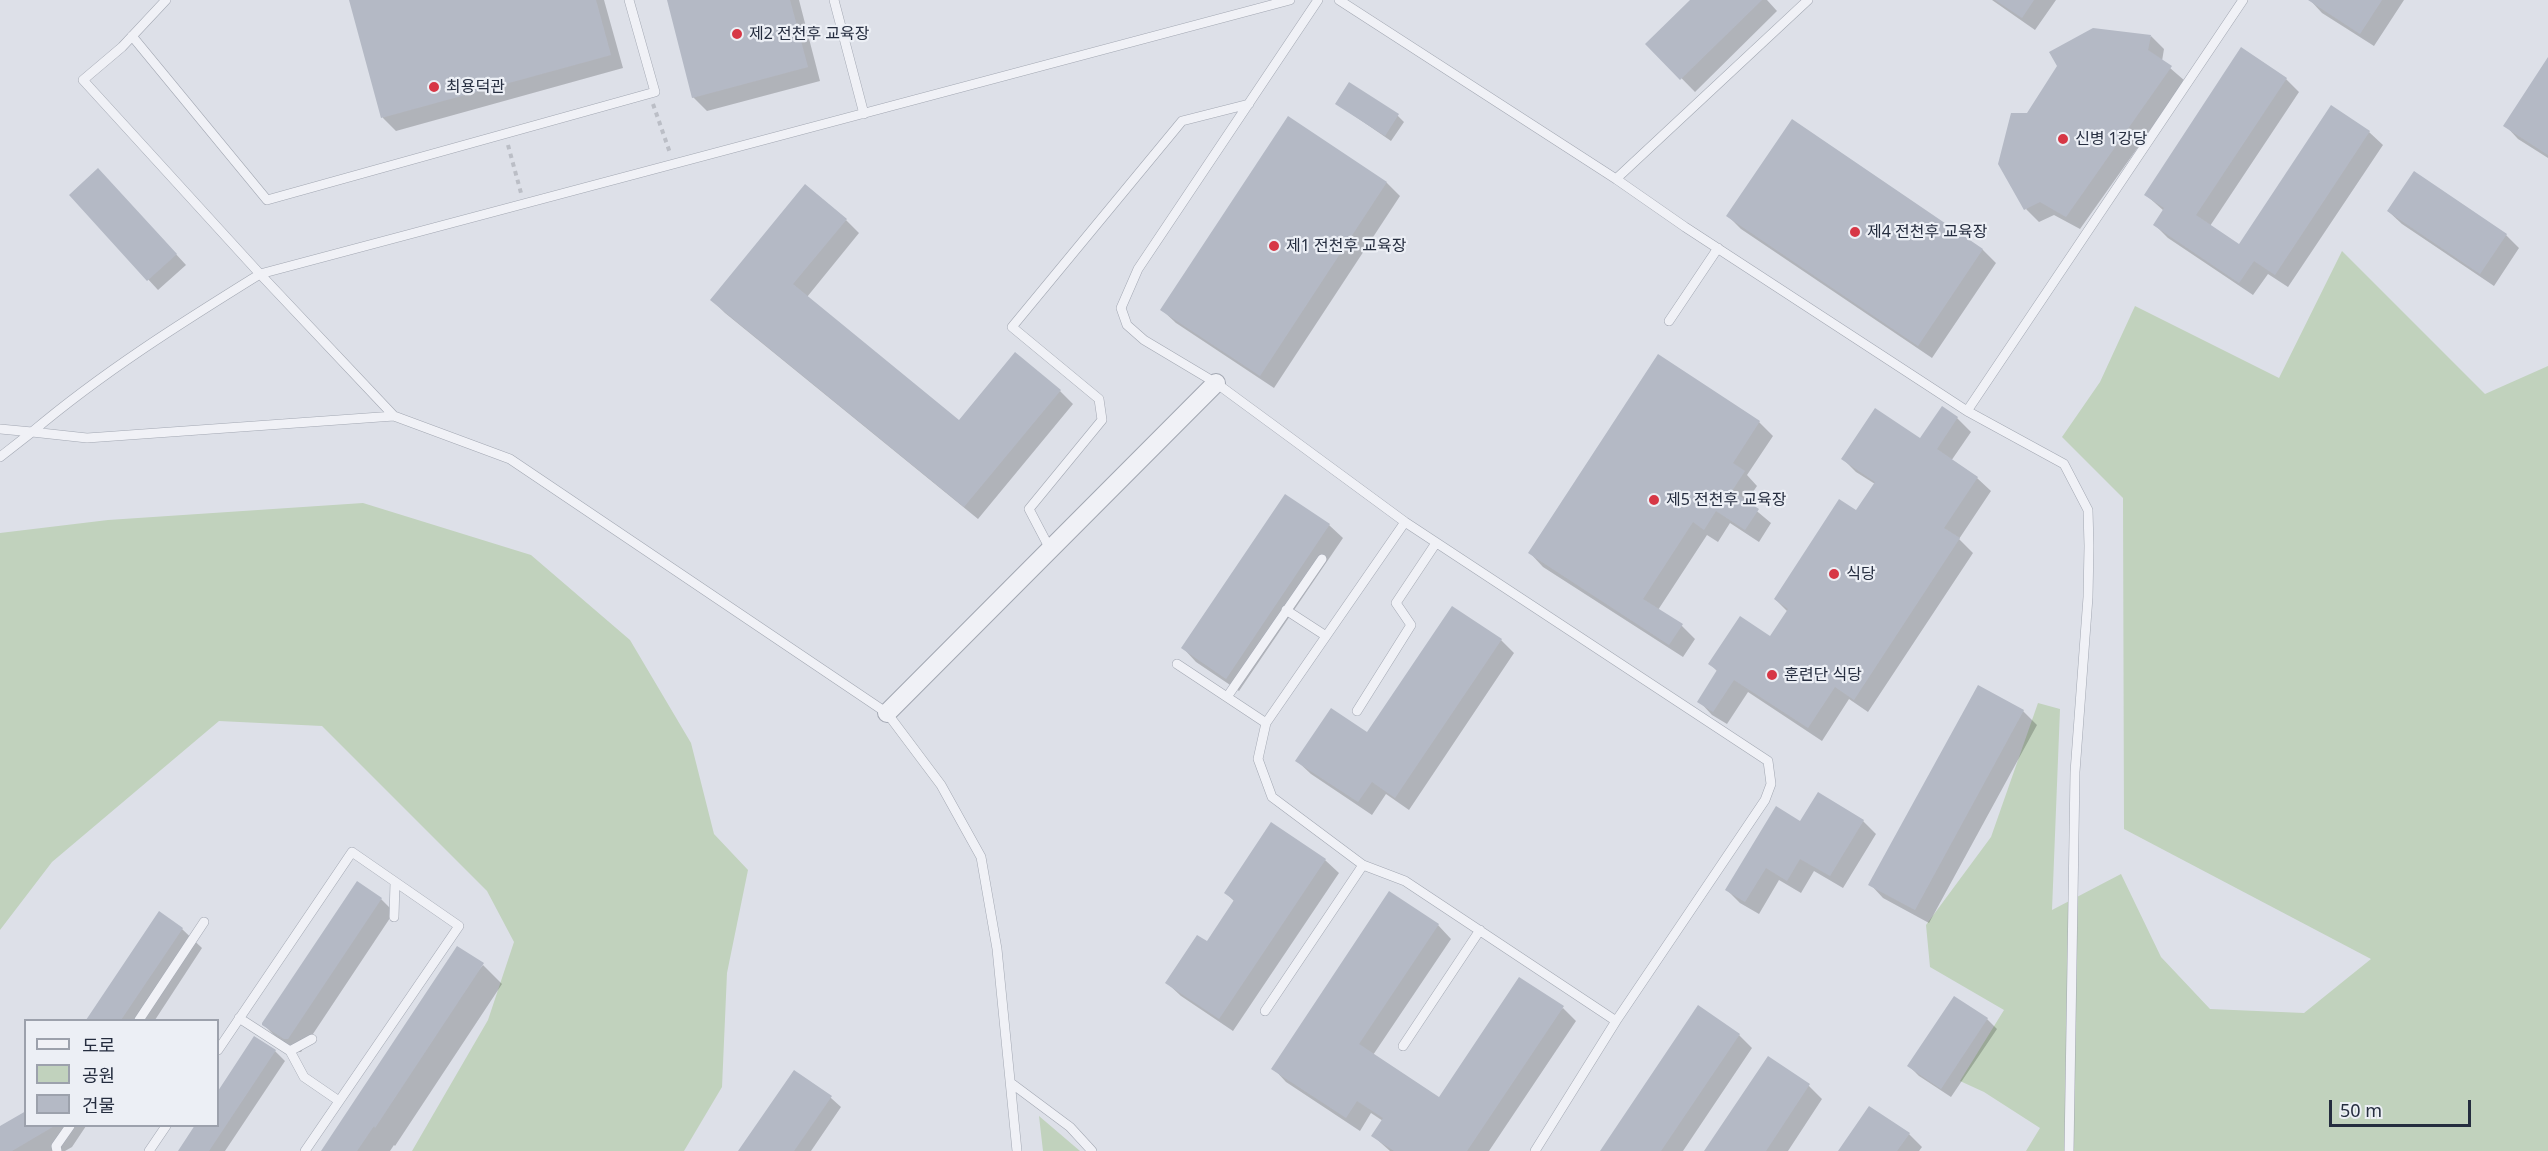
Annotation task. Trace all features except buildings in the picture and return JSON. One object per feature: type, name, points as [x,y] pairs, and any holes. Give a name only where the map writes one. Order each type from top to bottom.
[{"type":"street","points":[[887,713],[1216,383]]},
{"type":"lane","points":[[166,0],[122,47],[83,80],[394,416]]},
{"type":"lane","points":[[132,36],[267,200],[655,93],[629,0]]},
{"type":"lane","points":[[834,0],[864,114]]},
{"type":"lane","points":[[0,458],[75,396],[147,345],[260,273],[1290,0]]},
{"type":"lane","points":[[1318,0],[1138,269],[1121,308],[1127,325],[1144,340],[1216,383],[1405,522],[1768,761],[1771,784],[1765,800],[1616,1021],[1535,1151]]},
{"type":"lane","points":[[1339,0],[1616,179],[1967,411],[2064,464],[2088,510],[2088,597],[2075,772],[2069,1151]]},
{"type":"lane","points":[[1616,179],[1808,0]]},
{"type":"lane","points":[[1967,411],[2243,0]]},
{"type":"lane","points":[[1050,549],[1029,509],[1102,420],[1099,399],[1012,327],[1182,121],[1249,104]]},
{"type":"lane","points":[[1670,321],[1718,248]]},
{"type":"lane","points":[[0,429],[87,438],[394,416],[510,459],[887,713],[941,785],[981,857],[997,949],[1017,1151]]},
{"type":"lane","points":[[1405,522],[1266,723],[1258,759],[1272,797],[1363,865],[1405,881],[1616,1021]]},
{"type":"lane","points":[[1357,711],[1411,625],[1396,603],[1436,543]]},
{"type":"lane","points":[[1227,697],[1322,559]]},
{"type":"lane","points":[[1286,610],[1326,636]]},
{"type":"lane","points":[[1177,664],[1266,723]]},
{"type":"lane","points":[[219,1048],[352,852],[459,926],[305,1151]]},
{"type":"lane","points":[[1265,1011],[1363,865]]},
{"type":"lane","points":[[394,882],[394,917]]},
{"type":"lane","points":[[140,1019],[204,922]]},
{"type":"lane","points":[[1402,1046],[1480,930]]},
{"type":"lane","points":[[239,1018],[290,1052],[304,1077],[339,1101]]},
{"type":"lane","points":[[290,1052],[312,1039]]},
{"type":"lane","points":[[1011,1083],[1070,1127],[1092,1151]]},
{"type":"lane","points":[[46,1151],[56,1149],[69,1127]]},
{"type":"lane","points":[[149,1151],[165,1127]]},
{"type":"path","points":[[650,94],[674,163]]},
{"type":"path","points":[[505,134],[523,202]]},
{"type":"green space","points":[[2342,251],[2485,394],[2548,366],[2548,1151],[2026,1151],[2040,1128],[1984,1092],[1960,1081],[2004,1010],[1930,967],[1926,925],[1991,837],[2038,703],[2060,709],[2052,910],[2121,874],[2161,957],[2210,1009],[2304,1013],[2371,959],[2124,829],[2123,498],[2062,437],[2100,382],[2135,306],[2279,378]]},
{"type":"green space","points":[[363,503],[531,555],[630,640],[691,743],[714,834],[748,870],[727,973],[722,1087],[684,1151],[412,1151],[488,1020],[514,942],[487,891],[322,726],[219,721],[52,862],[0,930],[0,533],[108,520]]},
{"type":"green space","points":[[1039,1116],[1080,1151],[1043,1151]]},
{"type":"place","name":"제2 전천후 교육장","points":[[737,34]]},
{"type":"place","name":"최용덕관","points":[[434,87]]},
{"type":"place","name":"신병 1강당","points":[[2063,139]]},
{"type":"place","name":"제4 전천후 교육장","points":[[1855,232]]},
{"type":"place","name":"제1 전천후 교육장","points":[[1274,246]]},
{"type":"place","name":"제5 전천후 교육장","points":[[1654,500]]},
{"type":"place","name":"식당","points":[[1834,574]]},
{"type":"place","name":"훈련단 식당","points":[[1772,675]]}]
